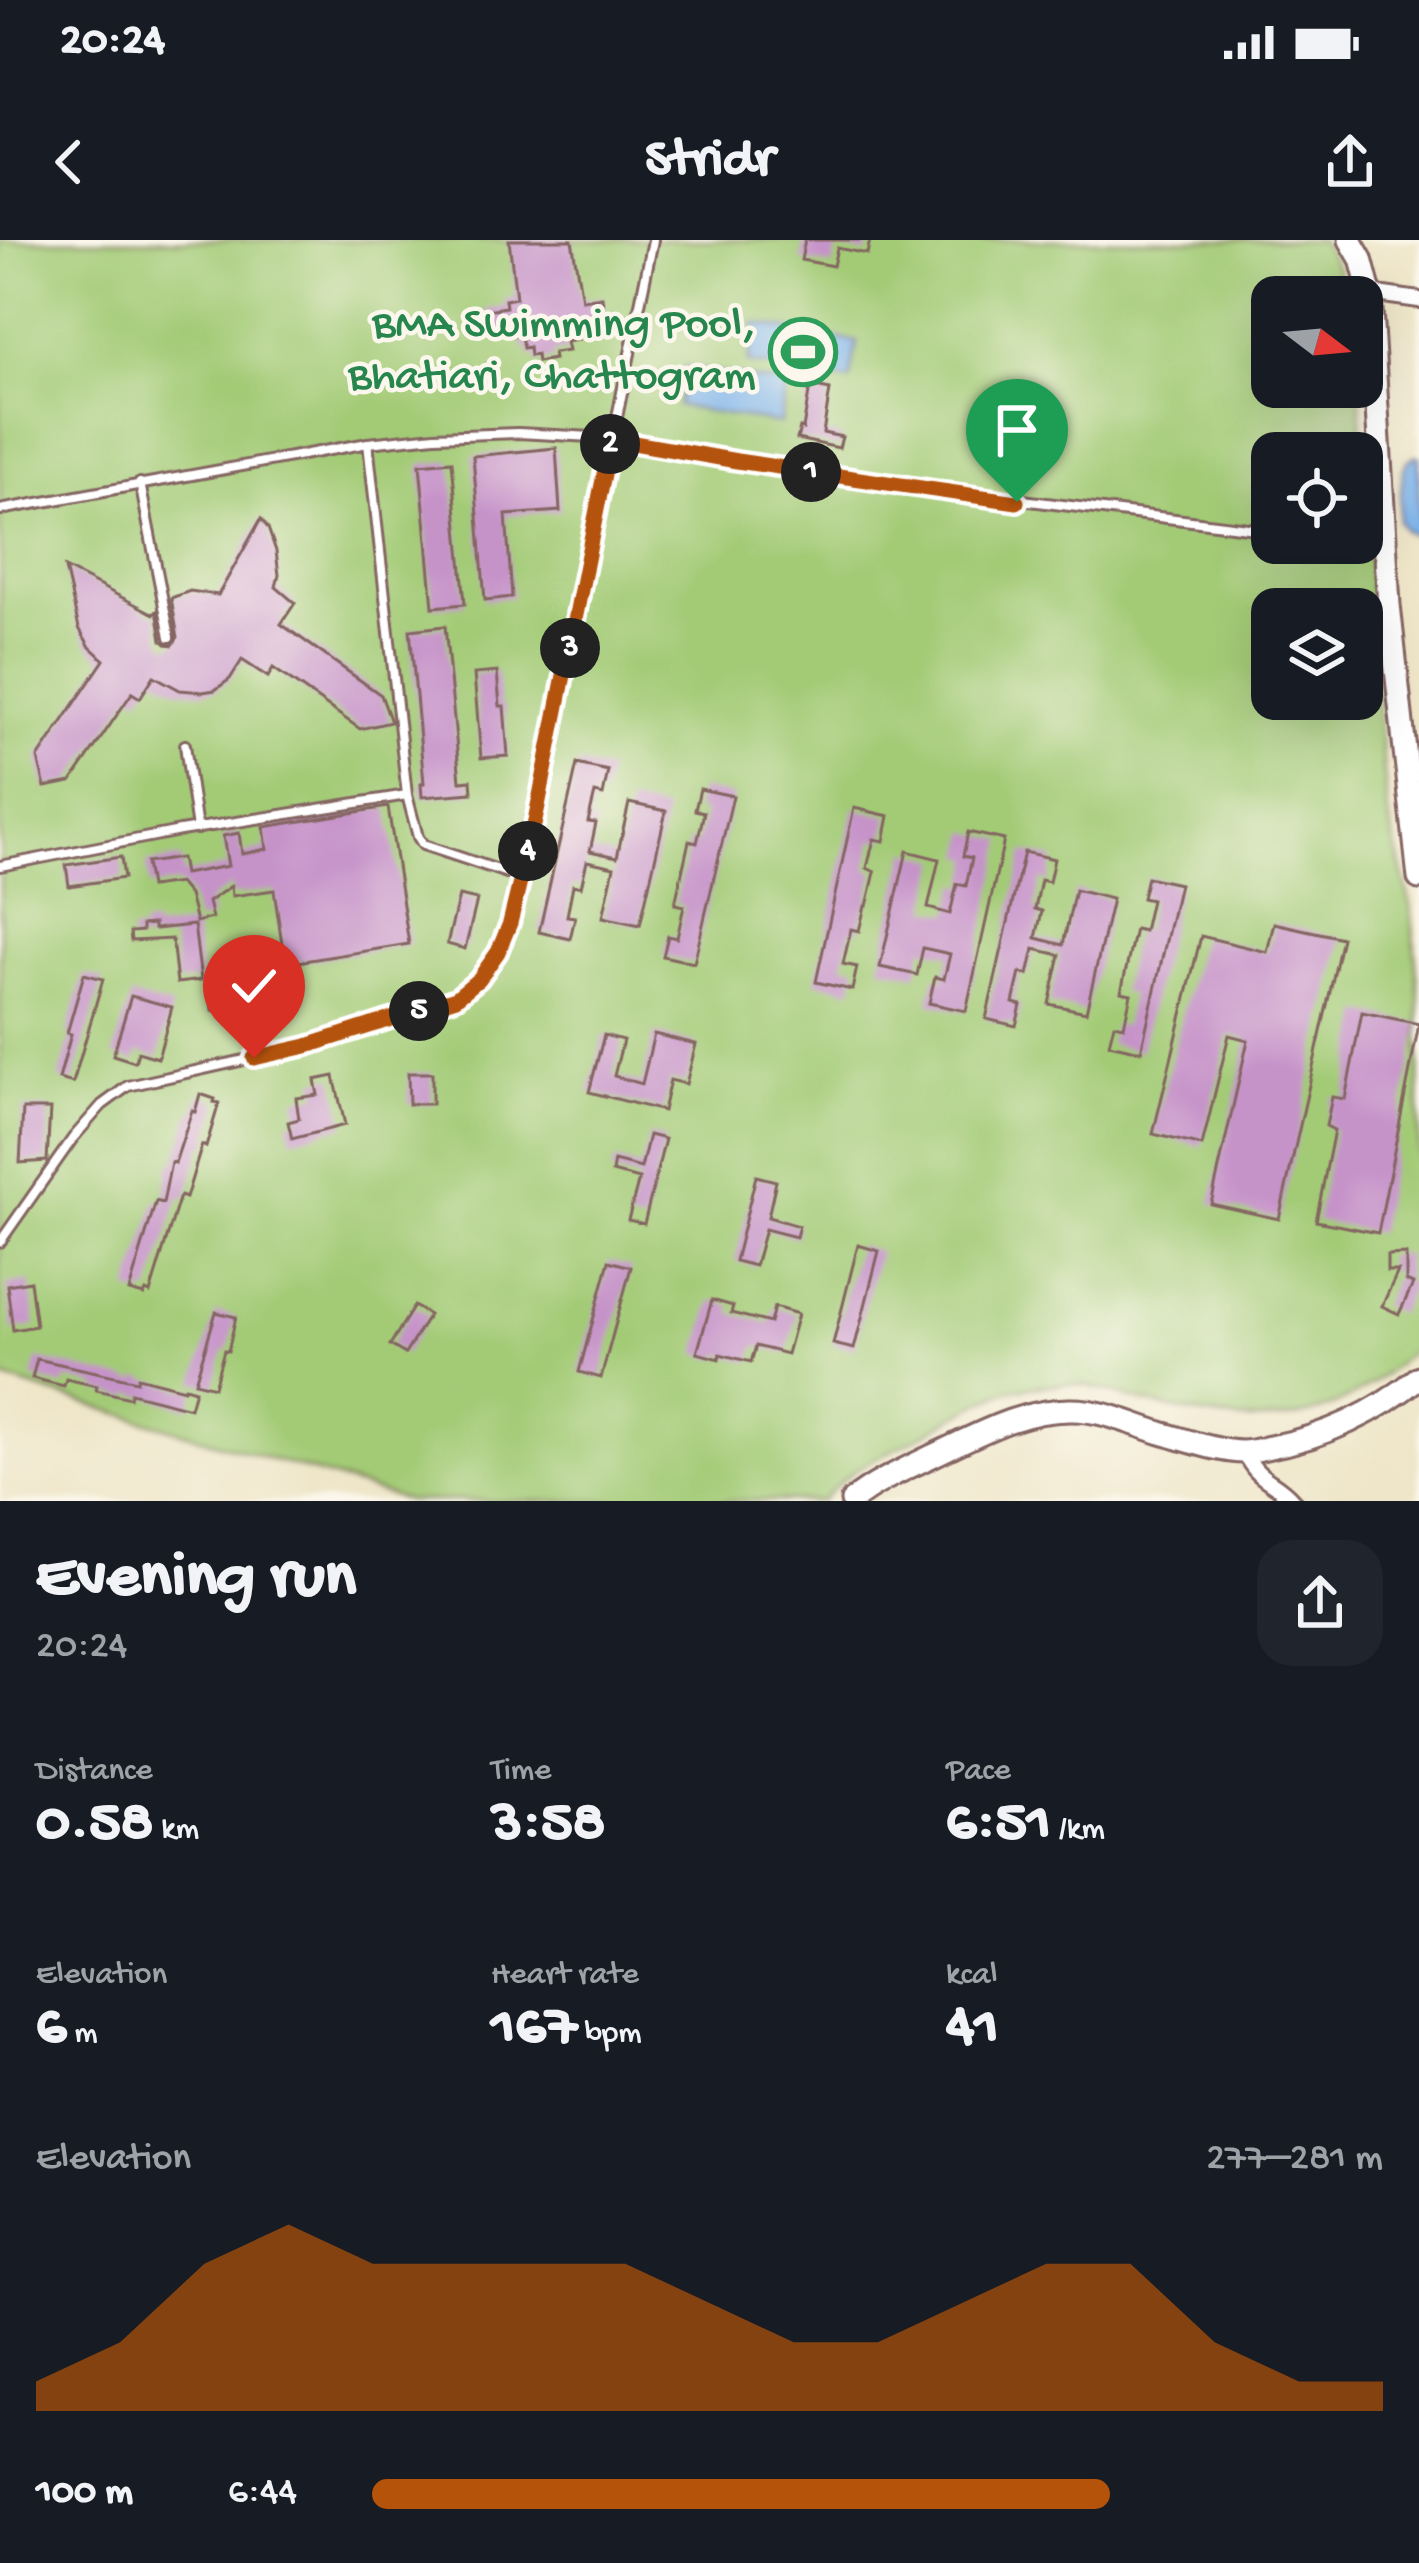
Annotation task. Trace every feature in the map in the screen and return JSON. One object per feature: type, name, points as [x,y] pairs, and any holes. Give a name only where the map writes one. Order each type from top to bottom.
[{"type":"main road","points":[[1350,240],[1366,276]]},
{"type":"main road","points":[[1377,408],[1391,626],[1419,878]]},
{"type":"main road","points":[[852,1501],[901,1471],[998,1425],[1042,1412],[1103,1414],[1244,1452],[1324,1432],[1357,1418],[1419,1377]]},
{"type":"street","points":[[1383,295],[1419,300]]},
{"type":"street","points":[[1244,1452],[1255,1474],[1293,1501]]},
{"type":"lane","points":[[0,1242],[74,1138],[103,1105],[128,1086],[307,1046],[456,998],[479,979],[498,952],[522,878],[653,240]]},
{"type":"lane","points":[[0,510],[368,443],[518,433],[611,439],[890,484],[1251,528]]},
{"type":"lane","points":[[368,443],[407,795],[418,837],[423,844],[522,878]]},
{"type":"lane","points":[[140,483],[170,638]]},
{"type":"lane","points":[[185,745],[197,829]]},
{"type":"lane","points":[[0,866],[407,795]]},
{"type":"green space","points":[[0,240],[1321,240],[1340,276],[1251,276],[1251,408],[1360,408],[1362,432],[1251,432],[1251,564],[1369,564],[1370,588],[1251,588],[1251,720],[1379,720],[1388,814],[1411,906],[1419,999],[1419,1344],[1385,1374],[1322,1410],[1258,1420],[1185,1412],[1081,1385],[1018,1389],[979,1403],[867,1463],[821,1501],[409,1501],[2,1378]]},
{"type":"water","name":"BMA Swimming Pool, Bhatiari, Chattogram","points":[[755,323],[857,342],[850,381],[748,363]]},
{"type":"water","points":[[685,367],[787,385],[780,424],[678,406]]},
{"type":"water","points":[[1419,456],[1419,539],[1398,521],[1403,471]]},
{"type":"building","points":[[509,240],[572,240],[582,300],[602,297],[605,319],[585,322],[586,330],[577,332],[578,340],[566,342],[568,351],[553,353],[554,359],[537,362],[529,347],[523,348],[521,335],[489,333],[486,310],[506,307],[505,300],[516,298]]},
{"type":"building","points":[[805,240],[870,240],[867,254],[837,248],[833,266],[801,260]]},
{"type":"building","points":[[810,386],[830,390],[823,433],[842,437],[839,448],[797,439]]},
{"type":"building","points":[[556,448],[560,511],[506,515],[512,597],[485,600],[473,456]]},
{"type":"building","points":[[452,461],[465,604],[433,607],[420,464]]},
{"type":"building","points":[[261,519],[276,551],[276,587],[295,603],[281,624],[381,695],[391,722],[360,729],[273,668],[268,677],[242,660],[230,679],[215,690],[180,690],[154,676],[140,698],[132,693],[71,782],[45,787],[38,758],[104,660],[79,628],[65,568],[154,614],[157,611],[162,640],[173,645],[178,637],[171,598],[190,591],[218,595]]},
{"type":"building","points":[[445,626],[460,781],[471,780],[472,793],[422,797],[410,630]]},
{"type":"building","points":[[497,672],[508,756],[481,758],[474,674]]},
{"type":"building","points":[[577,764],[608,771],[603,795],[595,793],[588,822],[596,823],[590,851],[617,857],[629,803],[666,811],[640,925],[603,917],[614,867],[587,861],[581,887],[573,885],[567,916],[575,917],[570,939],[539,932]]},
{"type":"building","points":[[700,789],[733,796],[694,963],[663,956],[668,936],[677,938],[684,906],[675,904],[689,841],[697,843],[704,812],[695,810]]},
{"type":"building","points":[[388,807],[409,944],[285,964],[274,890],[232,896],[231,886],[208,902],[212,918],[196,922],[189,895],[179,883],[150,887],[146,863],[181,858],[184,874],[228,866],[223,836],[239,833],[242,854],[267,849],[264,827]]},
{"type":"building","points":[[854,808],[889,816],[884,841],[874,839],[867,868],[875,872],[867,906],[859,931],[851,929],[843,964],[857,967],[852,990],[816,982]]},
{"type":"building","points":[[968,832],[1004,840],[966,1011],[929,1003],[935,977],[944,979],[950,954],[923,948],[917,975],[880,967],[907,851],[939,859],[928,908],[950,914],[957,884],[966,886],[972,858],[963,856]]},
{"type":"building","points":[[1024,852],[1054,859],[1049,882],[1041,880],[1035,909],[1042,911],[1036,938],[1063,945],[1075,890],[1112,899],[1086,1012],[1049,1004],[1060,955],[1034,949],[1028,975],[1020,973],[1013,1003],[1021,1005],[1016,1026],[986,1019]]},
{"type":"building","points":[[121,857],[124,878],[69,886],[66,865]]},
{"type":"building","points":[[1147,877],[1179,884],[1141,1051],[1109,1044],[1114,1024],[1124,1026],[1131,994],[1121,992],[1135,929],[1144,931],[1151,900],[1142,898]]},
{"type":"building","points":[[459,896],[477,900],[465,949],[447,944]]},
{"type":"building","points":[[1274,923],[1342,938],[1279,1219],[1211,1204],[1248,1040],[1229,1035],[1202,1146],[1153,1134],[1201,936],[1267,952]]},
{"type":"building","points":[[154,924],[154,929],[194,925],[201,980],[177,983],[172,939],[131,941],[130,932]]},
{"type":"building","points":[[279,969],[284,990],[224,1003],[225,1010],[212,1011],[210,991],[229,989],[227,981]]},
{"type":"building","points":[[84,974],[103,979],[73,1083],[59,1079]]},
{"type":"building","points":[[131,996],[172,1007],[158,1058],[138,1052],[135,1062],[113,1055]]},
{"type":"building","points":[[1362,1012],[1419,1024],[1378,1233],[1316,1221],[1334,1130],[1326,1126],[1332,1097],[1345,1099]]},
{"type":"building","points":[[654,1034],[696,1044],[686,1084],[670,1080],[663,1111],[589,1092],[604,1035],[623,1040],[614,1076],[642,1084]]},
{"type":"building","points":[[408,1073],[432,1073],[432,1104],[409,1104]]},
{"type":"building","points":[[334,1076],[345,1125],[292,1139],[288,1122],[299,1119],[296,1098],[318,1095],[315,1080]]},
{"type":"building","points":[[200,1094],[219,1103],[206,1147],[202,1145],[186,1198],[179,1199],[150,1293],[129,1291],[156,1201],[163,1203],[171,1162],[175,1163]]},
{"type":"building","points":[[23,1109],[50,1109],[47,1161],[20,1163]]},
{"type":"building","points":[[649,1135],[665,1139],[644,1224],[628,1220],[639,1179],[612,1172],[614,1161],[641,1168]]},
{"type":"building","points":[[756,1176],[776,1181],[768,1217],[799,1226],[796,1237],[765,1229],[755,1266],[735,1261]]},
{"type":"building","points":[[858,1245],[879,1251],[854,1349],[833,1344]]},
{"type":"building","points":[[1406,1254],[1406,1281],[1413,1284],[1399,1314],[1382,1306],[1398,1271],[1387,1271],[1387,1255]]},
{"type":"building","points":[[609,1261],[631,1267],[601,1378],[579,1372]]},
{"type":"building","points":[[30,1281],[36,1326],[13,1330],[7,1285]]},
{"type":"building","points":[[712,1300],[733,1306],[731,1313],[770,1323],[774,1307],[798,1314],[787,1354],[756,1346],[751,1362],[697,1353]]},
{"type":"building","points":[[414,1306],[429,1315],[405,1354],[390,1345]]},
{"type":"building","points":[[216,1312],[236,1317],[214,1387],[195,1382]]},
{"type":"building","points":[[37,1359],[195,1390],[190,1408],[131,1393],[130,1398],[66,1379],[64,1386],[32,1378]]},
{"type":"place","name":"BMA Swimming Pool, Bhatiari, Chattogram","points":[[803,352]]},
{"type":"route","points":[[254,1058],[456,998],[479,979],[498,952],[510,923],[535,821],[611,439],[1017,502]]}]
